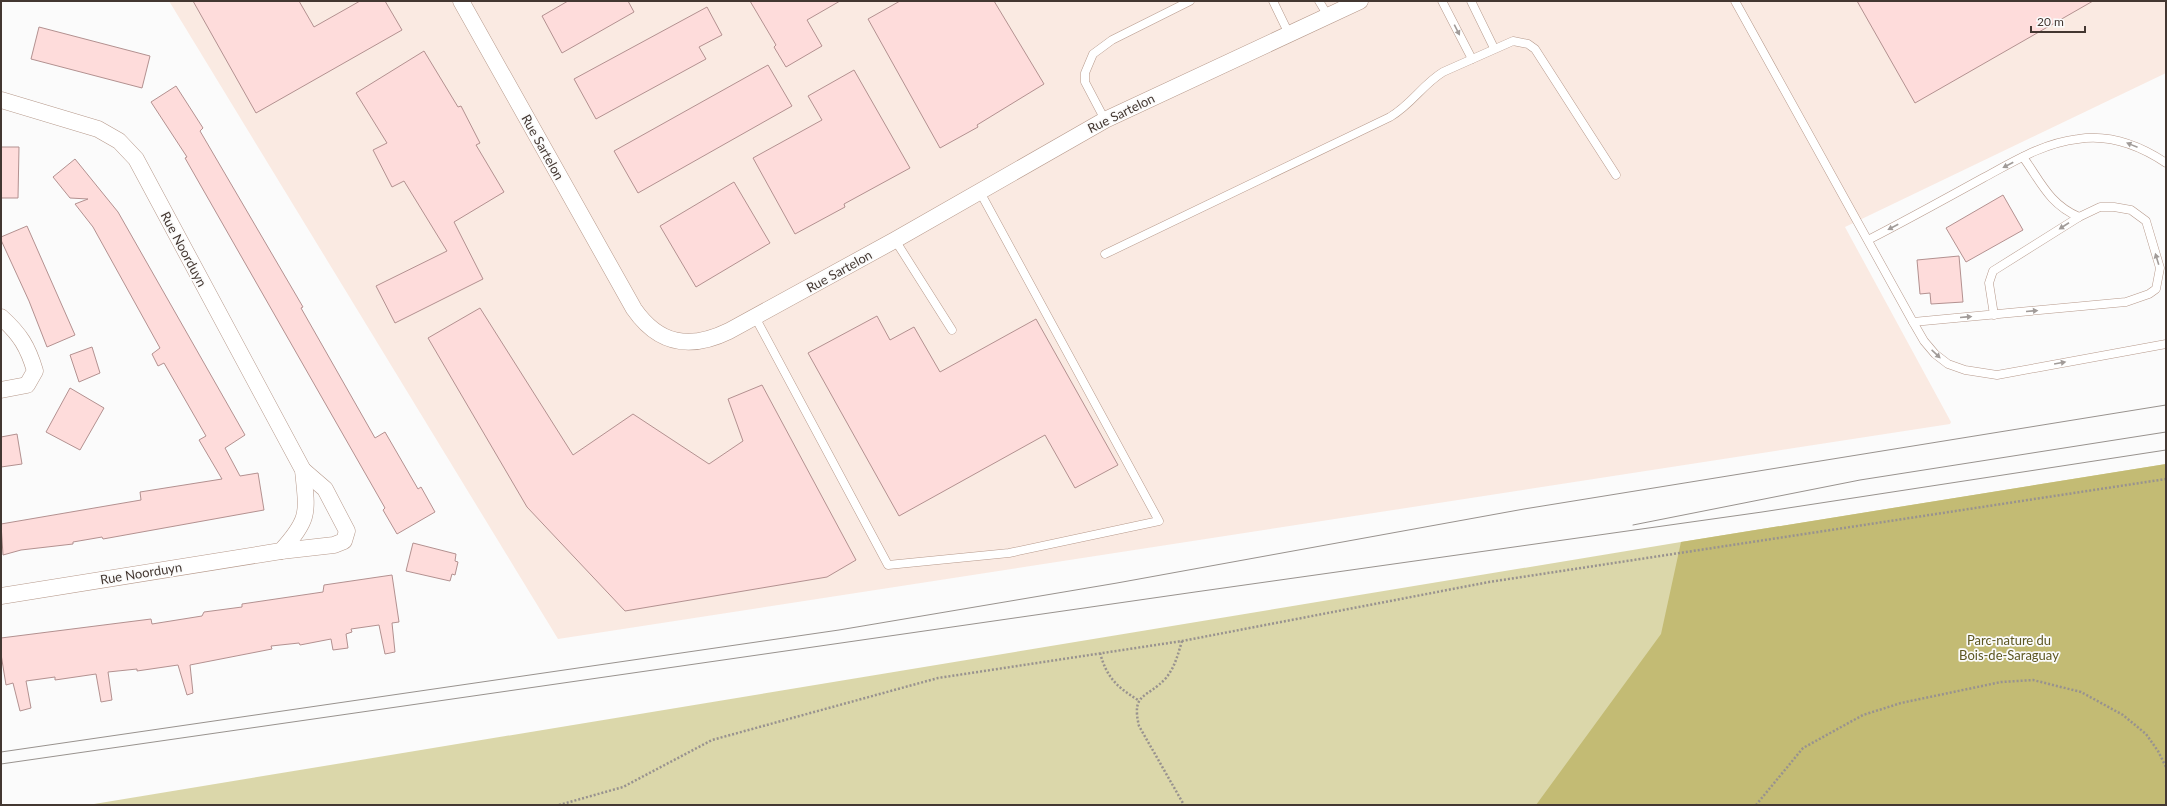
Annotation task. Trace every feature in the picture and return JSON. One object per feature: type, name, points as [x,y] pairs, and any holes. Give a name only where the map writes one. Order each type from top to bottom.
[{"type":"street","name":"Rue Sartelon","points":[[461,1],[642,320],[664,337],[689,342],[709,340],[718,337],[895,240],[1105,120],[1360,1]]},
{"type":"street","name":"Rue Noorduyn","points":[[1,100],[98,129],[119,141],[136,159],[302,470],[307,510],[298,533],[281,551]]},
{"type":"street","points":[[1,317],[12,327],[29,350],[35,371],[27,385],[1,390]]},
{"type":"street","name":"Rue Noorduyn","points":[[1,596],[281,551],[334,545],[344,541],[347,531],[325,489],[302,470]]},
{"type":"lane","points":[[1105,120],[1085,82],[1085,73],[1093,54],[1112,40],[1190,1]]},
{"type":"lane","points":[[1273,1],[1289,34]]},
{"type":"lane","points":[[1319,1],[1328,16]]},
{"type":"lane","points":[[1442,1],[1472,59]]},
{"type":"lane","points":[[1471,1],[1494,48]]},
{"type":"lane","points":[[1735,1],[1913,322],[1924,341],[1935,354],[1948,364],[1965,370],[1997,375],[2166,344]]},
{"type":"lane","points":[[1105,254],[1390,117],[1405,108],[1432,78],[1494,48],[1513,41],[1520,41],[1535,49],[1616,175]]},
{"type":"lane","points":[[1868,240],[2023,157],[2055,144],[2078,138],[2107,139],[2125,142],[2143,149],[2166,163]]},
{"type":"lane","points":[[2023,157],[2054,202],[2064,210],[2079,216]]},
{"type":"lane","points":[[755,317],[888,565],[1010,553],[1159,521],[980,192]]},
{"type":"lane","points":[[1913,322],[1994,315],[2126,302],[2149,294],[2156,289],[2160,268],[2146,221],[2139,214],[2131,210],[2100,208],[2079,216],[1993,271],[1989,283],[1994,315]]},
{"type":"lane","points":[[895,240],[952,330]]},
{"type":"path","points":[[559,805],[623,787],[712,740],[938,678],[1182,641],[1489,582],[2166,479]]},
{"type":"path","points":[[1182,641],[1173,668],[1165,678],[1138,700],[1135,712],[1138,726],[1184,805]]},
{"type":"path","points":[[1100,653],[1104,667],[1111,679],[1138,700]]},
{"type":"path","points":[[1756,805],[1803,748],[1863,715],[1901,703],[2001,682],[2033,680],[2081,692],[2123,715],[2146,734],[2158,751],[2166,767]]},
{"type":"shaded area","points":[[169,1],[2166,1],[2166,73],[1845,227],[1951,422],[1950,424],[558,639]]},
{"type":"green space","name":"Parc-nature du Bois-de-Saraguay","points":[[2166,464],[2166,805],[88,805],[1681,542]]},
{"type":"green space","points":[[2166,464],[2166,805],[1536,805],[1661,634],[1681,542]]},
{"type":"building","points":[[193,1],[299,1],[314,27],[360,1],[385,1],[402,30],[256,113]]},
{"type":"building","points":[[568,1],[628,1],[634,12],[562,53],[542,16]]},
{"type":"building","points":[[750,1],[840,1],[807,20],[822,46],[786,67],[774,47],[776,45]]},
{"type":"building","points":[[900,1],[994,1],[1044,84],[977,125],[978,127],[940,148],[868,19]]},
{"type":"building","points":[[1857,1],[2093,1],[1915,103]]},
{"type":"building","points":[[707,7],[722,35],[699,47],[706,59],[596,119],[574,79]]},
{"type":"building","points":[[39,27],[150,56],[142,88],[31,59]]},
{"type":"building","points":[[424,51],[458,107],[461,106],[480,143],[476,145],[504,192],[454,222],[483,279],[395,323],[376,286],[447,251],[404,181],[392,187],[373,150],[387,143],[356,93]]},
{"type":"building","points":[[768,65],[792,106],[638,193],[614,151]]},
{"type":"building","points":[[854,70],[910,168],[844,204],[845,207],[795,234],[753,158],[822,120],[808,96]]},
{"type":"building","points":[[176,86],[203,128],[200,131],[303,307],[301,308],[375,438],[385,432],[418,489],[421,487],[435,512],[397,534],[383,510],[385,508],[185,158],[187,157],[151,102]]},
{"type":"building","points":[[1,147],[19,147],[18,198],[1,198]]},
{"type":"building","points":[[75,159],[118,212],[245,435],[225,448],[240,476],[258,473],[264,510],[103,539],[102,537],[73,542],[73,544],[21,550],[3,555],[1,524],[141,500],[140,492],[222,479],[199,440],[206,436],[164,363],[158,366],[152,354],[160,348],[93,227],[75,204],[88,199],[70,198],[53,177]]},
{"type":"building","points":[[734,182],[770,243],[696,287],[660,226]]},
{"type":"building","points":[[2003,195],[2023,230],[1966,262],[1946,228]]},
{"type":"building","points":[[27,226],[75,335],[47,347],[29,301],[1,240],[1,237]]},
{"type":"building","points":[[1959,256],[1963,302],[1931,304],[1930,293],[1920,294],[1917,260]]},
{"type":"building","points":[[480,308],[573,455],[633,414],[709,464],[743,441],[728,399],[762,385],[856,560],[827,577],[625,611],[527,507],[428,338]]},
{"type":"building","points":[[877,316],[890,340],[914,327],[940,372],[1036,319],[1118,465],[1075,488],[1045,435],[899,516],[808,353]]},
{"type":"building","points":[[92,347],[100,373],[79,382],[70,355]]},
{"type":"building","points":[[70,388],[104,408],[80,450],[46,432]]},
{"type":"building","points":[[17,434],[22,464],[1,467],[1,437]]},
{"type":"building","points":[[413,543],[456,554],[455,561],[458,562],[455,575],[452,574],[450,581],[406,571]]},
{"type":"building","points":[[392,575],[399,622],[392,623],[395,652],[385,654],[379,625],[351,629],[352,632],[346,634],[348,648],[333,650],[331,639],[300,645],[299,643],[271,646],[272,649],[190,665],[193,693],[187,695],[178,665],[137,671],[137,669],[108,672],[112,700],[101,702],[96,674],[55,680],[55,677],[26,681],[31,708],[20,711],[13,683],[6,685],[1,654],[1,638],[151,619],[152,624],[202,616],[204,612],[242,607],[242,604],[323,592],[324,585]]},
{"type":"tram line","points":[[1,752],[839,630],[1117,583],[1524,509],[2166,405]]},
{"type":"tram line","points":[[1633,525],[1860,480],[2166,432]]},
{"type":"tram line","points":[[1,764],[1762,512],[2166,450]]}]
